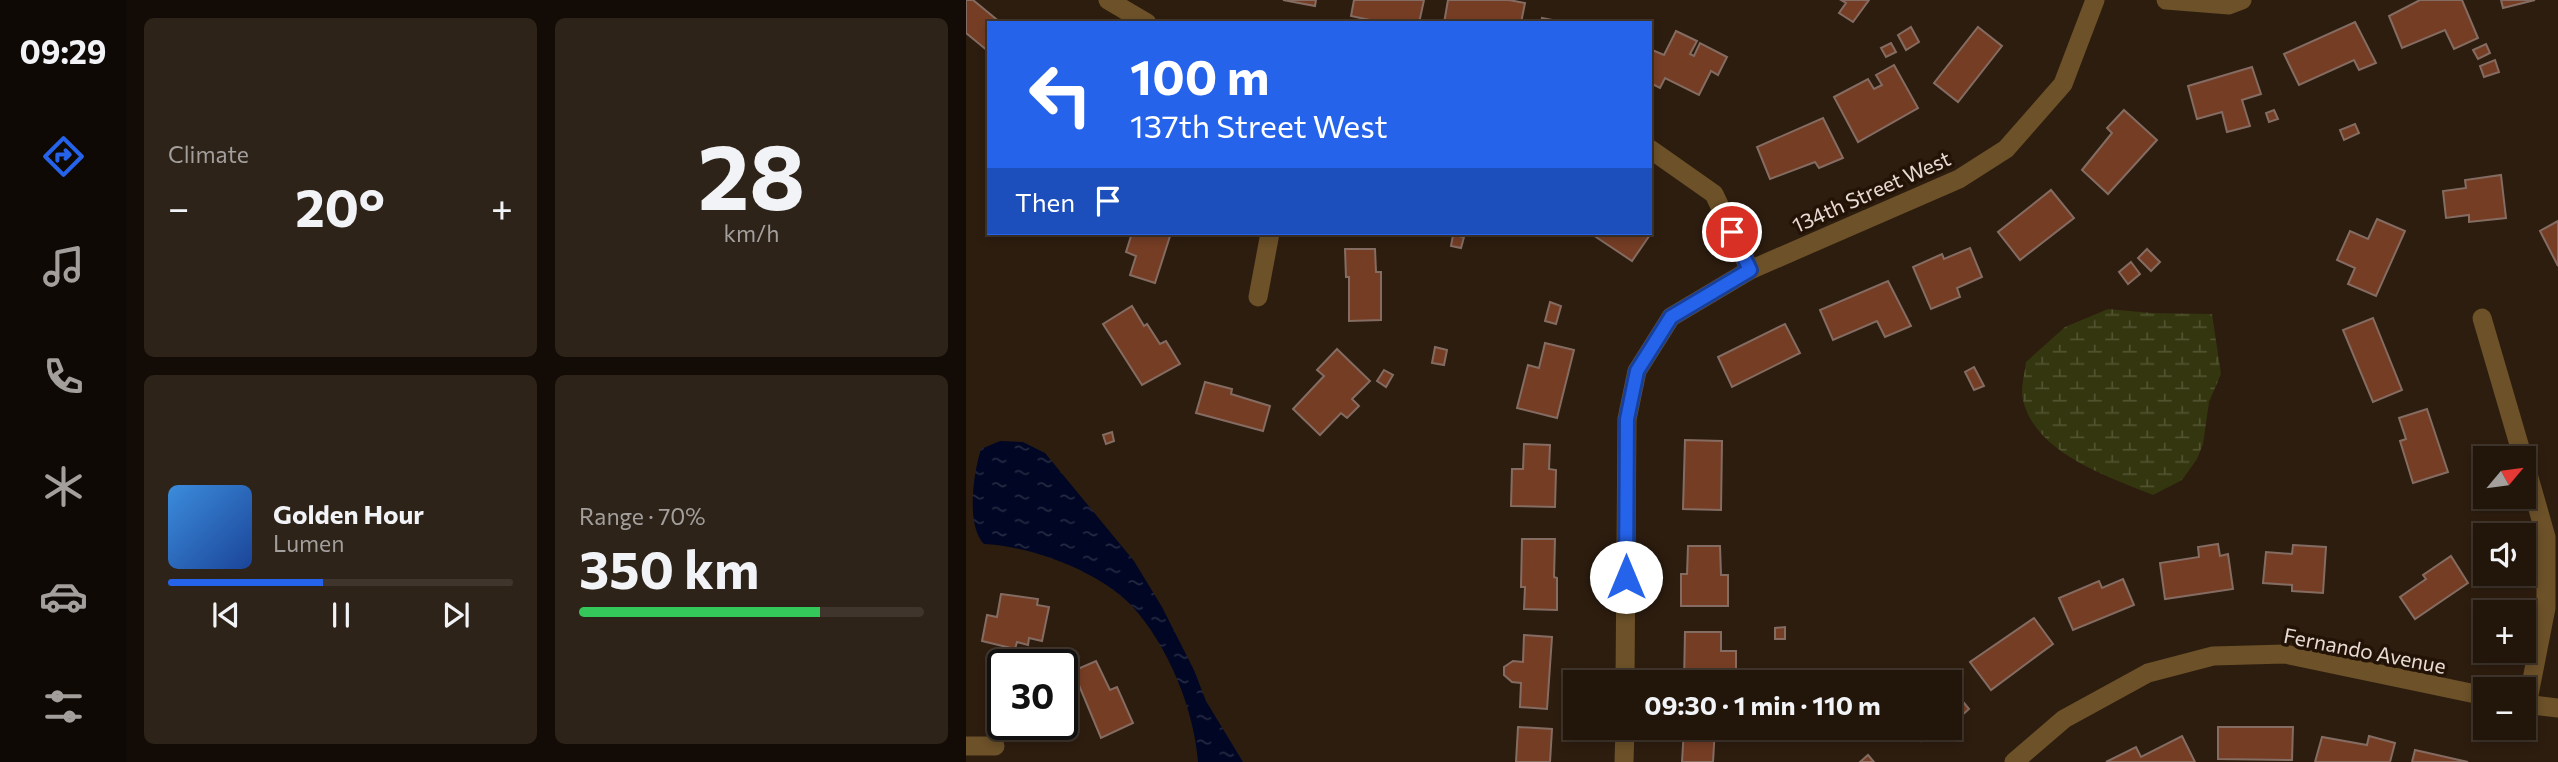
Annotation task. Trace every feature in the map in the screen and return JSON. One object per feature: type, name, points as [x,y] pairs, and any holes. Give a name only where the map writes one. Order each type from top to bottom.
[{"type":"street","points":[[1108,0],[1144,21]]},
{"type":"street","name":"134th Street West","points":[[1625,670],[1627,419],[1637,371],[1671,317],[1750,270],[1959,179],[2006,149],[2063,84],[2095,0]]},
{"type":"street","points":[[2166,0],[2229,5],[2242,0]]},
{"type":"street","points":[[1652,150],[1714,194],[1750,270]]},
{"type":"street","points":[[1258,297],[1270,235]]},
{"type":"street","points":[[2482,318],[2519,446]]},
{"type":"street","points":[[2531,677],[2546,608],[2546,537],[2536,503]]},
{"type":"street","name":"Fernando Avenue","points":[[2014,762],[2064,719],[2148,673],[2213,656],[2286,654],[2473,693]]},
{"type":"street","points":[[2536,706],[2558,708]]},
{"type":"street","points":[[1624,762],[1625,740]]},
{"type":"street","points":[[966,746],[995,746]]},
{"type":"green space","points":[[2108,309],[2212,314],[2221,374],[2209,402],[2203,444],[2197,459],[2182,480],[2153,495],[2095,471],[2058,449],[2042,435],[2030,419],[2022,396],[2026,362],[2065,327]]},
{"type":"water","points":[[1000,441],[1023,442],[1045,453],[1134,561],[1162,607],[1194,670],[1206,701],[1243,762],[1198,762],[1185,700],[1167,658],[1144,621],[1117,593],[1101,581],[1063,562],[1022,550],[984,544],[978,536],[973,513],[976,472],[981,449]]},
{"type":"building","points":[[966,0],[973,0],[999,21],[987,21],[987,50],[966,33]]},
{"type":"building","points":[[1283,0],[1316,0],[1315,6]]},
{"type":"building","points":[[1354,0],[1424,0],[1419,21],[1375,21],[1351,16]]},
{"type":"building","points":[[1448,0],[1509,0],[1525,3],[1521,21],[1444,21]]},
{"type":"building","points":[[1841,0],[1869,0],[1853,22],[1839,13],[1846,3]]},
{"type":"building","points":[[2420,0],[2462,0],[2478,38],[2454,49],[2445,30],[2402,48],[2389,16]]},
{"type":"building","points":[[2501,0],[2535,0],[2503,8]]},
{"type":"building","points":[[2355,22],[2376,63],[2359,70],[2354,60],[2299,85],[2284,54]]},
{"type":"building","points":[[1911,27],[1919,42],[1906,50],[1898,35]]},
{"type":"building","points":[[1978,27],[2002,46],[1958,102],[1934,83]]},
{"type":"building","points":[[1676,31],[1697,41],[1690,54],[1694,56],[1700,43],[1727,57],[1718,75],[1711,71],[1699,95],[1665,78],[1660,88],[1652,84],[1652,50],[1664,55]]},
{"type":"building","points":[[1891,43],[1896,52],[1886,57],[1881,48]]},
{"type":"building","points":[[2486,44],[2490,53],[2478,59],[2473,50]]},
{"type":"building","points":[[2495,60],[2499,72],[2484,77],[2480,66]]},
{"type":"building","points":[[1894,65],[1918,108],[1858,142],[1834,97],[1868,79],[1874,89],[1882,85],[1876,75]]},
{"type":"building","points":[[2252,67],[2261,94],[2242,100],[2250,126],[2227,132],[2222,112],[2197,119],[2188,86]]},
{"type":"building","points":[[2124,110],[2157,140],[2108,194],[2082,170],[2112,133],[2107,128]]},
{"type":"building","points":[[2274,110],[2278,119],[2269,122],[2266,113]]},
{"type":"building","points":[[1823,118],[1843,158],[1819,168],[1815,162],[1770,179],[1757,147]]},
{"type":"building","points":[[2355,124],[2359,133],[2344,140],[2340,130]]},
{"type":"building","points":[[2501,175],[2506,218],[2469,222],[2469,215],[2446,218],[2443,191],[2466,188],[2465,180]]},
{"type":"building","points":[[2051,190],[2074,218],[2020,260],[1998,232]]},
{"type":"building","points":[[2377,219],[2405,231],[2376,296],[2348,284],[2355,268],[2337,260],[2350,231],[2368,239]]},
{"type":"building","points":[[2558,221],[2558,266],[2540,231]]},
{"type":"building","points":[[1131,235],[1170,235],[1155,283],[1130,275],[1136,256],[1126,252]]},
{"type":"building","points":[[1453,235],[1464,237],[1461,248],[1451,246]]},
{"type":"building","points":[[1593,235],[1650,235],[1632,261]]},
{"type":"building","points":[[1970,248],[1982,277],[1957,288],[1960,297],[1931,309],[1913,267],[1942,254],[1944,259]]},
{"type":"building","points":[[1345,249],[1375,249],[1376,272],[1381,272],[1381,320],[1349,321],[1349,277],[1346,277]]},
{"type":"building","points":[[2147,249],[2160,262],[2151,271],[2138,258]]},
{"type":"building","points":[[2131,262],[2140,274],[2128,284],[2119,272]]},
{"type":"building","points":[[1888,281],[1911,326],[1885,337],[1877,321],[1833,340],[1820,310]]},
{"type":"building","points":[[1550,302],[1561,306],[1556,324],[1545,321]]},
{"type":"building","points":[[1132,306],[1144,326],[1147,324],[1160,344],[1166,341],[1180,364],[1142,385],[1103,324]]},
{"type":"building","points":[[2373,318],[2402,390],[2373,402],[2343,330]]},
{"type":"building","points":[[1785,324],[1800,353],[1732,387],[1718,357]]},
{"type":"building","points":[[1545,343],[1574,350],[1557,418],[1517,408],[1528,365],[1539,368]]},
{"type":"building","points":[[1435,347],[1447,350],[1444,365],[1432,363]]},
{"type":"building","points":[[1337,349],[1370,381],[1352,399],[1359,406],[1347,418],[1341,413],[1320,435],[1293,409],[1324,376],[1317,370]]},
{"type":"building","points":[[1974,367],[1984,386],[1974,390],[1965,372]]},
{"type":"building","points":[[1384,370],[1393,375],[1386,387],[1377,381]]},
{"type":"building","points":[[1205,382],[1232,389],[1231,394],[1270,406],[1263,431],[1196,413]]},
{"type":"building","points":[[2427,409],[2448,472],[2413,483],[2400,441],[2406,439],[2399,418]]},
{"type":"building","points":[[1112,432],[1114,441],[1106,444],[1103,435]]},
{"type":"building","points":[[1685,440],[1722,441],[1721,510],[1683,509]]},
{"type":"building","points":[[1524,444],[1550,445],[1549,469],[1556,470],[1555,507],[1511,506],[1512,469],[1523,469]]},
{"type":"building","points":[[1522,539],[1555,539],[1557,610],[1524,609],[1525,587],[1521,587]]},
{"type":"building","points":[[2218,544],[2220,556],[2228,554],[2233,589],[2165,599],[2160,563],[2199,557],[2198,547]]},
{"type":"building","points":[[2293,545],[2326,547],[2323,593],[2292,591],[2292,585],[2263,583],[2266,552],[2292,554]]},
{"type":"building","points":[[1688,546],[1720,546],[1721,575],[1728,575],[1728,606],[1681,606],[1681,574],[1687,574]]},
{"type":"building","points":[[2451,556],[2468,583],[2415,619],[2400,597],[2426,579],[2423,575]]},
{"type":"building","points":[[2123,579],[2134,605],[2073,630],[2059,598],[2099,581],[2102,588]]},
{"type":"building","points":[[1001,594],[1038,599],[1037,605],[1049,607],[1042,641],[1029,638],[1028,645],[1017,642],[1015,649],[982,641],[987,615],[997,617]]},
{"type":"building","points":[[2034,618],[2053,644],[1991,690],[1970,662]]},
{"type":"building","points":[[1785,627],[1785,639],[1775,639],[1775,628]]},
{"type":"building","points":[[1685,632],[1721,632],[1721,651],[1736,651],[1736,670],[1684,670]]},
{"type":"building","points":[[1524,635],[1552,637],[1547,709],[1520,707],[1521,683],[1512,682],[1504,675],[1504,667],[1513,661],[1523,662]]},
{"type":"building","points":[[1096,661],[1110,690],[1117,687],[1133,723],[1101,738],[1078,683],[1078,669]]},
{"type":"building","points":[[1962,701],[1969,709],[1962,715]]},
{"type":"building","points":[[1518,727],[1552,729],[1550,762],[1516,762]]},
{"type":"building","points":[[2218,727],[2293,727],[2292,760],[2218,759]]},
{"type":"building","points":[[2182,736],[2195,762],[2106,762],[2136,747],[2141,757]]},
{"type":"building","points":[[2369,736],[2395,743],[2390,762],[2315,762],[2322,737],[2367,745]]},
{"type":"building","points":[[1683,740],[1714,740],[1713,762],[1682,762]]},
{"type":"building","points":[[2415,750],[2468,762],[2412,762]]},
{"type":"building","points":[[1868,755],[1874,762],[1860,762]]},
{"type":"route","points":[[1626,577],[1627,419],[1637,371],[1671,317],[1750,270],[1732,232]]}]
